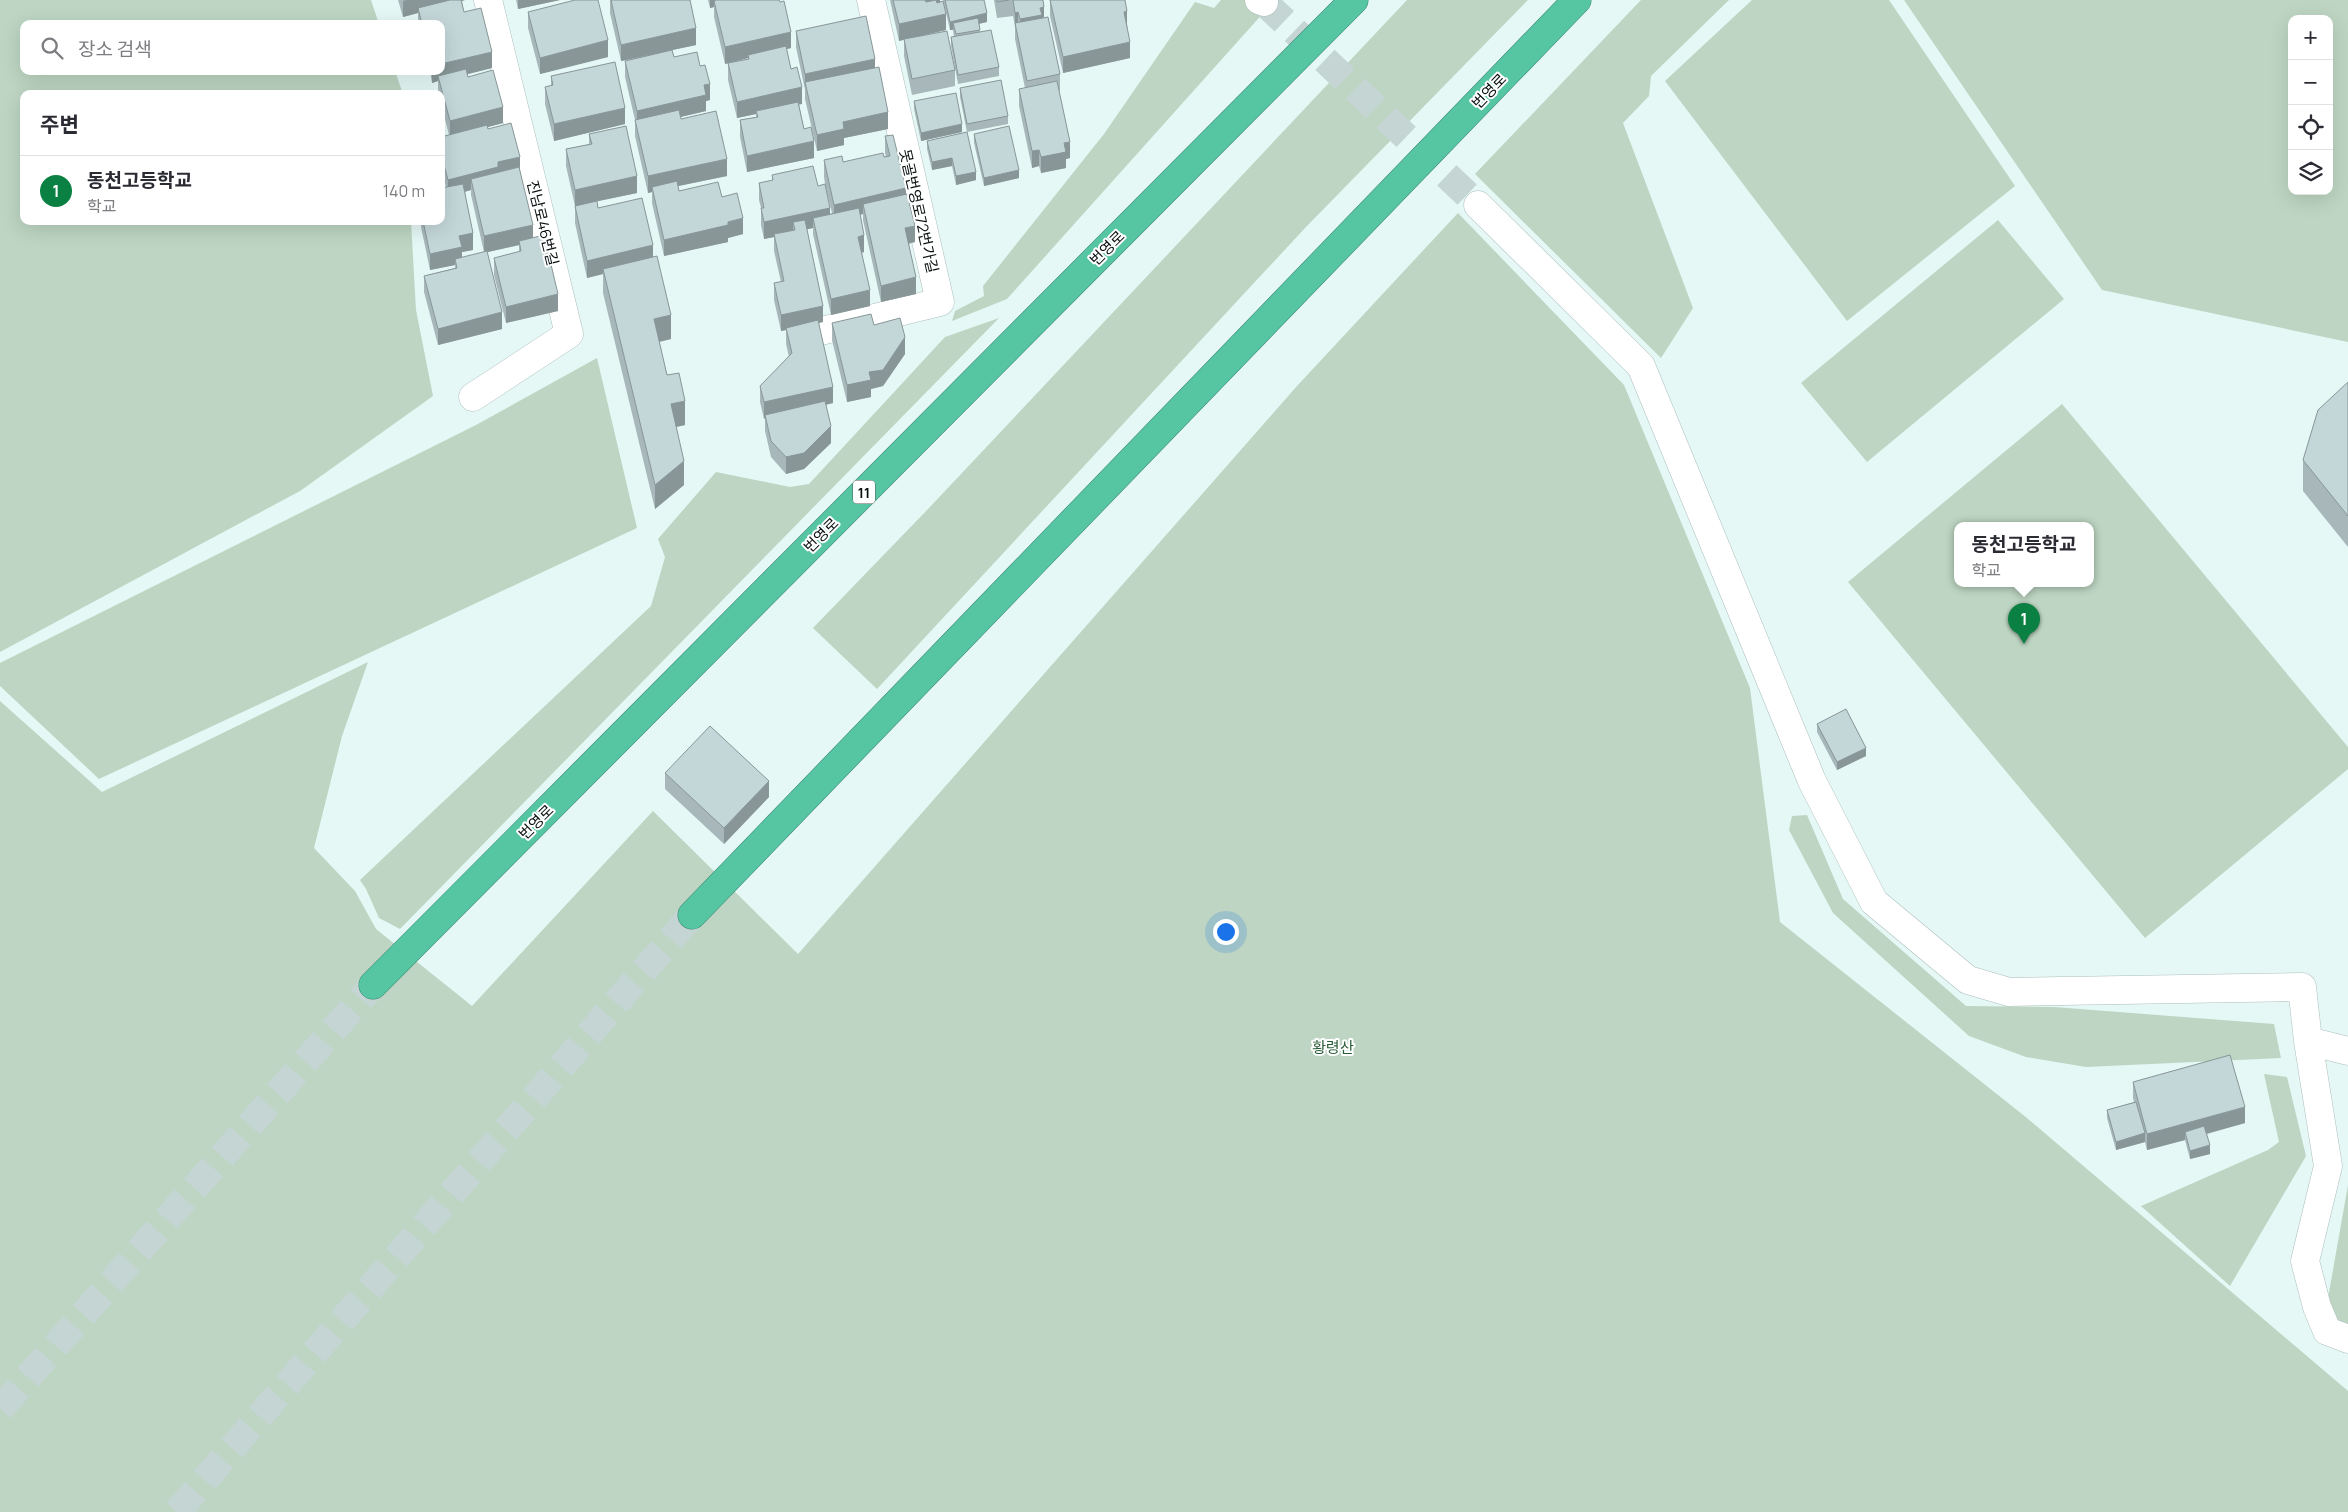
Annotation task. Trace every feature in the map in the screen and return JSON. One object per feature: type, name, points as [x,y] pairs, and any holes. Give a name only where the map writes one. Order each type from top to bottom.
[{"type":"highway","name":"번영로","points":[[374,984],[1354,0]]},
{"type":"highway","name":"번영로","points":[[692,916],[1577,0]]},
{"type":"street","name":"진남로46번길","points":[[473,397],[569,334],[488,0]]},
{"type":"street","name":"못골번영로72번가길","points":[[821,332],[940,302],[872,0]]},
{"type":"street","points":[[1478,205],[1641,366],[1812,781],[1874,902],[1968,980],[2009,992],[2302,987],[2308,1041],[2328,1166],[2305,1262],[2317,1307],[2327,1331],[2348,1338]]},
{"type":"street","points":[[2308,1041],[2348,1050]]},
{"type":"green space","points":[[0,0],[371,0],[378,20],[20,20],[20,75],[396,75],[402,90],[20,90],[20,225],[411,225],[416,310],[433,396],[300,491],[0,652]]},
{"type":"green space","points":[[1221,0],[1275,0],[1007,299],[952,321],[955,311],[984,296],[983,286],[1104,134],[1195,2],[1214,8]]},
{"type":"green space","points":[[1407,0],[1528,0],[1306,227],[877,689],[813,628],[929,508]]},
{"type":"green space","points":[[1641,0],[1729,0],[1651,76],[1649,96],[1623,123],[1693,308],[1661,358],[1475,174]]},
{"type":"green space","points":[[1752,0],[1889,0],[2015,186],[1847,321],[1665,81]]},
{"type":"green space","points":[[1904,0],[2348,0],[2348,342],[2102,290]]},
{"type":"green space","name":"황령산","points":[[1458,213],[1624,385],[1750,688],[1780,922],[2027,1118],[2348,1391],[2348,1512],[0,1512],[0,701],[102,792],[368,662],[342,736],[314,848],[355,891],[376,929],[472,1006],[653,811],[798,954],[1297,386]]},
{"type":"green space","points":[[1998,220],[2064,299],[1867,462],[1801,383]]},
{"type":"green space","points":[[999,318],[400,929],[379,918],[360,880],[651,606],[665,557],[658,539],[716,472],[790,487],[809,484],[945,337]]},
{"type":"green space","points":[[597,358],[637,528],[99,779],[0,686],[0,663],[476,425]]},
{"type":"green space","points":[[2062,404],[2348,747],[2348,769],[2145,938],[1848,582]]},
{"type":"green space","points":[[1807,815],[1843,899],[1966,1006],[2054,1007],[2274,1024],[2281,1058],[2086,1067],[2026,1057],[1969,1036],[1833,913],[1789,830],[1792,816]]},
{"type":"green space","points":[[2264,1074],[2287,1077],[2306,1156],[2230,1286],[2141,1206],[2268,1150],[2279,1142]]},
{"type":"green space","points":[[2348,1185],[2348,1327],[2337,1324],[2328,1298]]},
{"type":"building","points":[[450,0],[461,0],[464,12],[481,8],[492,52],[445,63],[445,20],[421,20],[418,8]]},
{"type":"building","points":[[575,0],[598,0],[608,40],[540,58],[528,12]]},
{"type":"building","points":[[611,0],[690,0],[696,28],[621,45]]},
{"type":"building","points":[[893,0],[925,0],[926,2],[936,0],[937,3],[943,1],[946,14],[899,24]]},
{"type":"building","points":[[945,0],[984,0],[987,13],[950,22]]},
{"type":"building","points":[[1013,0],[1043,0],[1044,7],[1040,8],[1042,15],[1020,19],[1018,12],[1015,13]]},
{"type":"building","points":[[1050,0],[1125,0],[1127,11],[1124,12],[1130,42],[1063,57]]},
{"type":"building","points":[[714,1],[784,1],[791,32],[725,47]]},
{"type":"building","points":[[866,16],[875,59],[805,74],[796,31]]},
{"type":"building","points":[[1048,17],[1060,74],[1027,81],[1015,23]]},
{"type":"building","points":[[978,18],[980,30],[956,34],[953,23]]},
{"type":"building","points":[[991,30],[999,67],[958,75],[951,37]]},
{"type":"building","points":[[947,31],[955,70],[912,79],[904,39]]},
{"type":"building","points":[[786,46],[791,69],[797,67],[802,87],[737,102],[728,63],[749,59],[748,55]]},
{"type":"building","points":[[672,50],[674,57],[697,52],[700,66],[705,65],[710,84],[704,85],[706,95],[637,111],[625,61]]},
{"type":"building","points":[[615,62],[625,108],[554,124],[545,87],[553,85],[551,76]]},
{"type":"building","points":[[879,67],[888,112],[843,122],[844,129],[817,135],[805,82]]},
{"type":"building","points":[[466,69],[468,77],[493,70],[503,107],[450,121],[445,102],[445,90],[442,90],[438,76]]},
{"type":"building","points":[[1001,80],[1008,116],[967,124],[960,88]]},
{"type":"building","points":[[1057,81],[1070,142],[1064,143],[1066,152],[1041,157],[1039,150],[1032,151],[1019,89]]},
{"type":"building","points":[[956,93],[962,124],[921,133],[914,101]]},
{"type":"building","points":[[798,102],[804,129],[811,127],[814,141],[747,156],[740,120],[758,117],[756,111]]},
{"type":"building","points":[[679,110],[681,119],[716,111],[727,159],[648,176],[635,120]]},
{"type":"building","points":[[511,123],[520,157],[498,162],[498,167],[448,180],[445,169],[445,136],[487,125],[488,129]]},
{"type":"building","points":[[626,126],[637,176],[575,190],[566,149],[592,144],[589,134]]},
{"type":"building","points":[[1009,126],[1019,170],[984,178],[974,134]]},
{"type":"building","points":[[967,132],[976,172],[956,176],[952,158],[932,162],[927,141]]},
{"type":"building","points":[[893,135],[906,188],[834,205],[824,160],[842,156],[843,162],[883,153],[884,157],[890,156],[885,136]]},
{"type":"building","points":[[813,166],[818,186],[825,184],[830,208],[764,222],[761,208],[764,208],[759,183],[773,180],[772,175]]},
{"type":"building","points":[[519,167],[533,225],[484,236],[471,179]]},
{"type":"building","points":[[677,181],[679,191],[718,182],[722,197],[737,193],[743,218],[728,222],[728,225],[664,240],[652,187]]},
{"type":"building","points":[[463,184],[473,233],[459,236],[462,247],[430,254],[424,225],[445,225],[445,187]]},
{"type":"building","points":[[907,194],[915,226],[905,228],[916,277],[881,286],[863,204]]},
{"type":"building","points":[[642,198],[653,245],[587,261],[575,206],[597,201],[598,208]]},
{"type":"building","points":[[859,208],[864,235],[858,237],[870,290],[831,299],[813,218]]},
{"type":"building","points":[[805,220],[823,306],[781,315],[774,283],[784,281],[774,234],[795,230],[793,222]]},
{"type":"building","points":[[544,235],[558,294],[506,307],[494,258],[521,251],[519,241]]},
{"type":"building","points":[[487,251],[502,312],[438,329],[424,276],[457,268],[455,259]]},
{"type":"building","points":[[657,256],[671,315],[654,319],[667,375],[679,373],[685,401],[671,404],[684,461],[655,485],[603,269]]},
{"type":"building","points":[[871,314],[874,325],[900,318],[905,337],[883,370],[869,372],[871,380],[847,385],[832,323]]},
{"type":"building","points":[[818,320],[833,387],[764,402],[760,386],[792,353],[786,328]]},
{"type":"building","points":[[2348,382],[2348,516],[2303,460],[2318,410]]},
{"type":"building","points":[[825,401],[831,426],[804,453],[786,457],[771,441],[765,415]]},
{"type":"building","points":[[1846,709],[1866,748],[1837,762],[1817,724]]},
{"type":"building","points":[[710,726],[769,781],[724,828],[665,773]]},
{"type":"building","points":[[2230,1055],[2245,1107],[2147,1134],[2133,1082]]},
{"type":"building","points":[[2136,1102],[2145,1133],[2116,1142],[2107,1110]]},
{"type":"building","points":[[2204,1126],[2210,1145],[2190,1151],[2185,1132]]},
{"type":"tunnel","points":[[1264,2],[1478,205]]},
{"type":"tunnel","points":[[177,1512],[692,915]]},
{"type":"tunnel","points":[[0,1409],[373,985]]},
{"type":"place","name":"동천고등학교","points":[[2024,644]]}]
